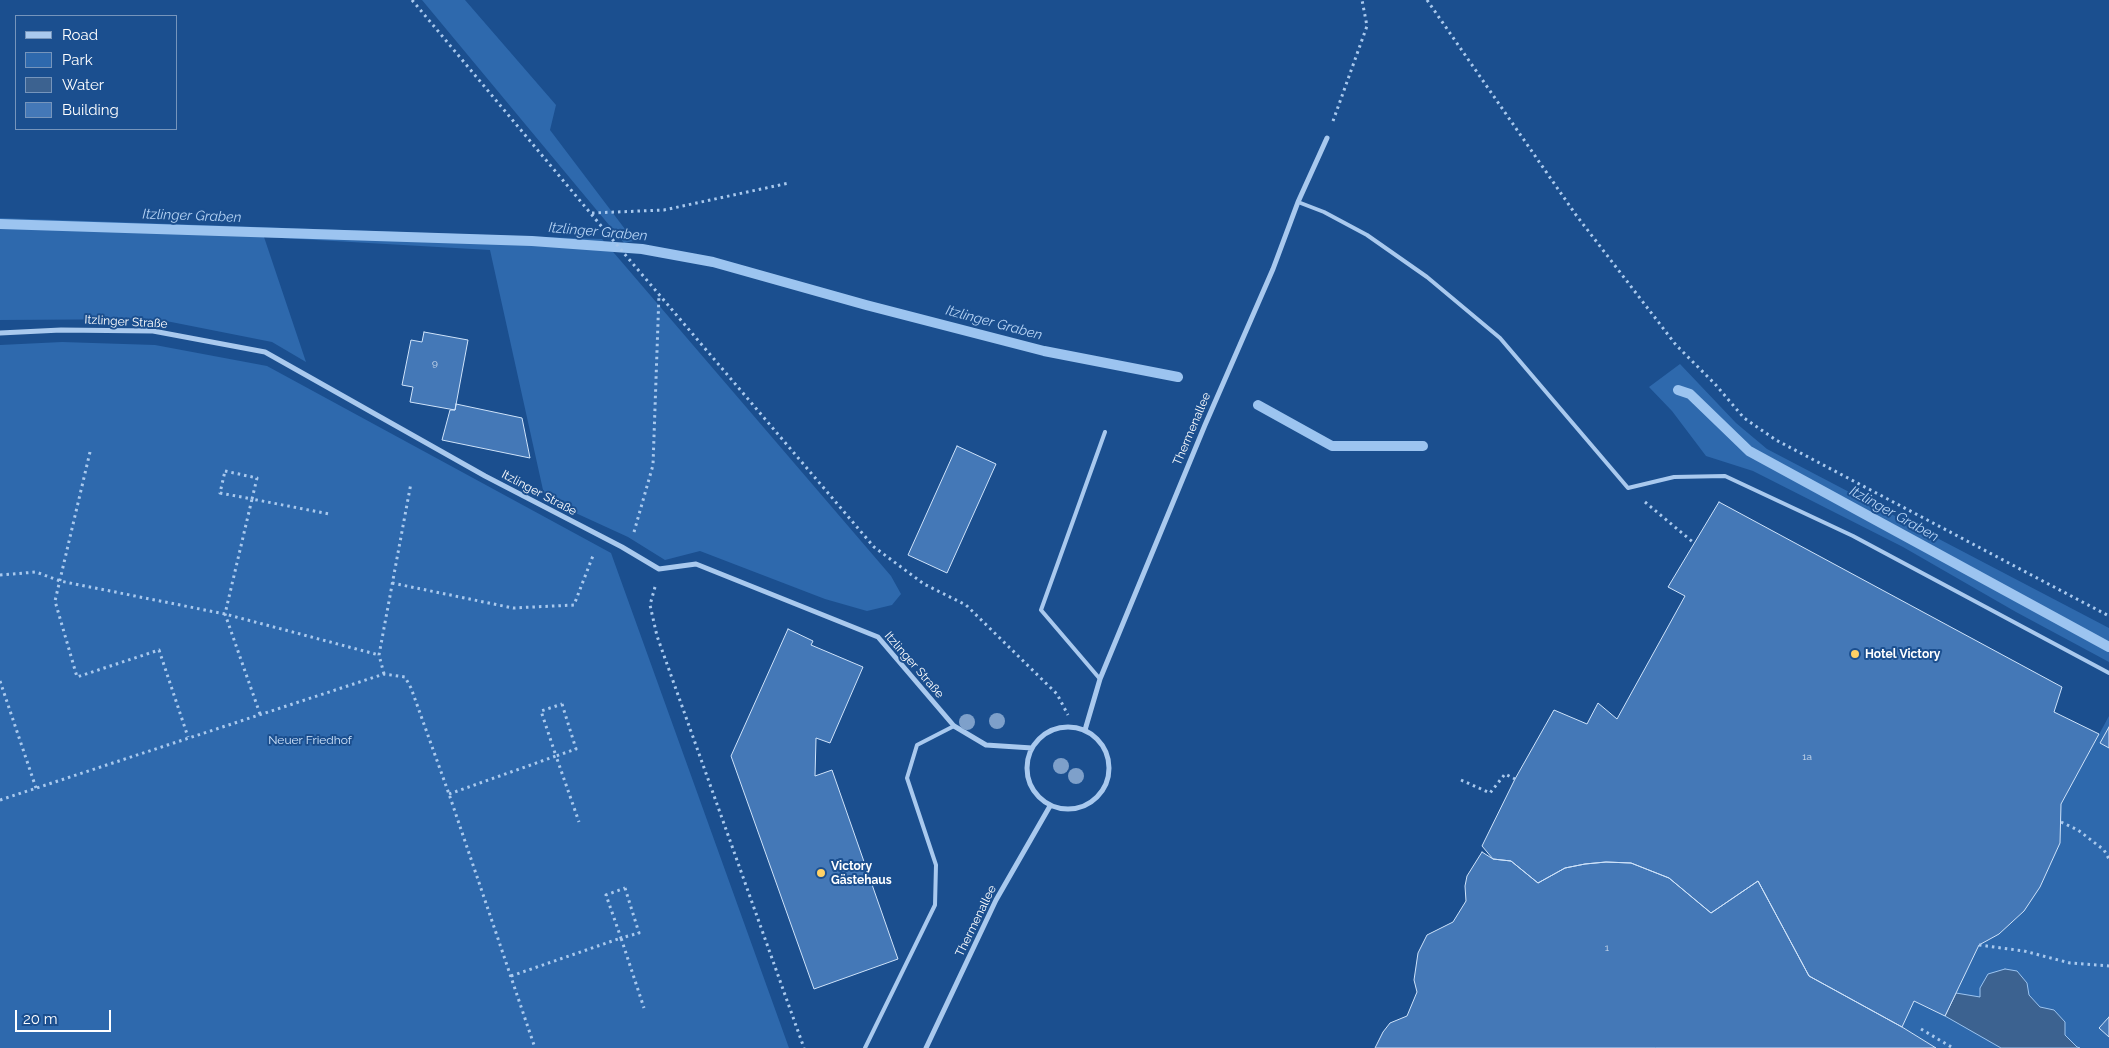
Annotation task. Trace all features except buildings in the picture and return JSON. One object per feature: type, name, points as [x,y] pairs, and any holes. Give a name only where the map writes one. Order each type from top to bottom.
[{"type":"street","name":"Thermenallee","points":[[1086,730],[1100,678],[1204,425],[1327,138]]},
{"type":"street","name":"Itzlinger Straße","points":[[0,333],[61,330],[153,331],[265,352],[485,476],[659,569],[696,564],[878,636],[954,726],[986,745],[1032,748]]},
{"type":"street","points":[[1074,727],[1086,730],[1101,743],[1108,755],[1109,769],[1107,782],[1101,794],[1090,804],[1077,809],[1064,810],[1050,806],[1039,798],[1031,787],[1027,774],[1027,761],[1032,748],[1040,737],[1052,730],[1074,727]]},
{"type":"street","name":"Thermenallee","points":[[926,1048],[996,900],[1050,806]]},
{"type":"lane","points":[[1298,202],[1324,212],[1367,235],[1427,277],[1500,338],[1628,488],[1674,477],[1725,476],[1853,536],[2109,673]]},
{"type":"lane","points":[[1100,678],[1041,610],[1105,432]]},
{"type":"lane","points":[[865,1048],[935,905],[936,865],[907,778],[917,745],[954,726]]},
{"type":"path","points":[[412,0],[874,547],[924,584],[966,605],[1057,694],[1074,727]]},
{"type":"path","points":[[1327,138],[1367,26],[1362,0]]},
{"type":"path","points":[[1427,0],[1576,215],[1676,345],[1715,384],[1744,418],[1776,440],[2109,616]]},
{"type":"path","points":[[591,214],[664,210],[790,183]]},
{"type":"path","points":[[628,551],[653,465],[659,294]]},
{"type":"path","points":[[90,452],[55,601],[77,677],[158,650],[188,737]]},
{"type":"path","points":[[260,714],[225,614],[252,499],[257,478],[225,471],[220,493],[252,499],[328,514]]},
{"type":"path","points":[[384,674],[379,655],[411,483]]},
{"type":"path","points":[[1628,488],[1694,544]]},
{"type":"path","points":[[392,583],[513,608],[574,605],[600,536]]},
{"type":"path","points":[[659,569],[650,605],[656,636],[804,1048]]},
{"type":"path","points":[[0,575],[36,572],[60,581],[225,614],[379,655]]},
{"type":"path","points":[[0,800],[384,674],[404,677],[411,688],[449,794],[535,1048]]},
{"type":"path","points":[[0,680],[36,788]]},
{"type":"path","points":[[449,794],[556,756],[576,749],[562,704],[540,711],[556,756],[579,822]]},
{"type":"path","points":[[1461,780],[1490,792],[1505,774],[1515,780]]},
{"type":"path","points":[[2061,822],[2085,835],[2104,850],[2109,859]]},
{"type":"path","points":[[511,976],[620,938],[639,933],[625,888],[606,895],[620,938],[644,1008]]},
{"type":"path","points":[[1979,945],[2024,951],[2070,963],[2109,966]]},
{"type":"path","points":[[1921,1029],[1953,1048]]},
{"type":"green space","points":[[422,0],[465,0],[556,105],[550,130],[634,241],[624,243]]},
{"type":"green space","points":[[0,218],[602,239],[891,576],[901,594],[892,605],[867,611],[825,599],[700,551],[665,560],[628,537],[545,499],[490,250],[264,237],[306,362],[272,342],[156,319],[0,320]]},
{"type":"green space","name":"Neuer Friedhof","points":[[62,342],[155,345],[267,366],[611,553],[789,1048],[0,1048],[0,345]]},
{"type":"green space","points":[[1680,364],[1736,423],[1767,449],[2109,628],[2109,662],[2016,612],[1903,547],[1753,471],[1706,456],[1672,411],[1649,387]]},
{"type":"green space","points":[[2109,716],[2109,1048],[1936,1048],[1902,1027],[1914,1001],[1945,1016],[1979,945],[1999,934],[2024,911],[2040,887],[2060,843],[2061,804]]},
{"type":"water","points":[[2005,969],[2017,971],[2027,983],[2029,995],[2040,1007],[2054,1010],[2065,1022],[2065,1035],[2080,1048],[2001,1048],[1945,1016],[1956,993],[1980,997],[1980,988],[1988,974]]},
{"type":"waterway","name":"Itzlinger Graben","points":[[0,224],[532,241],[642,249],[713,262],[866,305],[1044,351],[1178,377]]},
{"type":"waterway","name":"Itzlinger Graben","points":[[1678,390],[1690,394],[1749,451],[2109,647]]},
{"type":"waterway","name":"Itzlinger Graben","points":[[1258,405],[1332,446],[1423,446]]},
{"type":"place","name":"Hotel Victory","points":[[1855,654]]},
{"type":"place","name":"Victory Gästehaus","points":[[821,873]]}]
